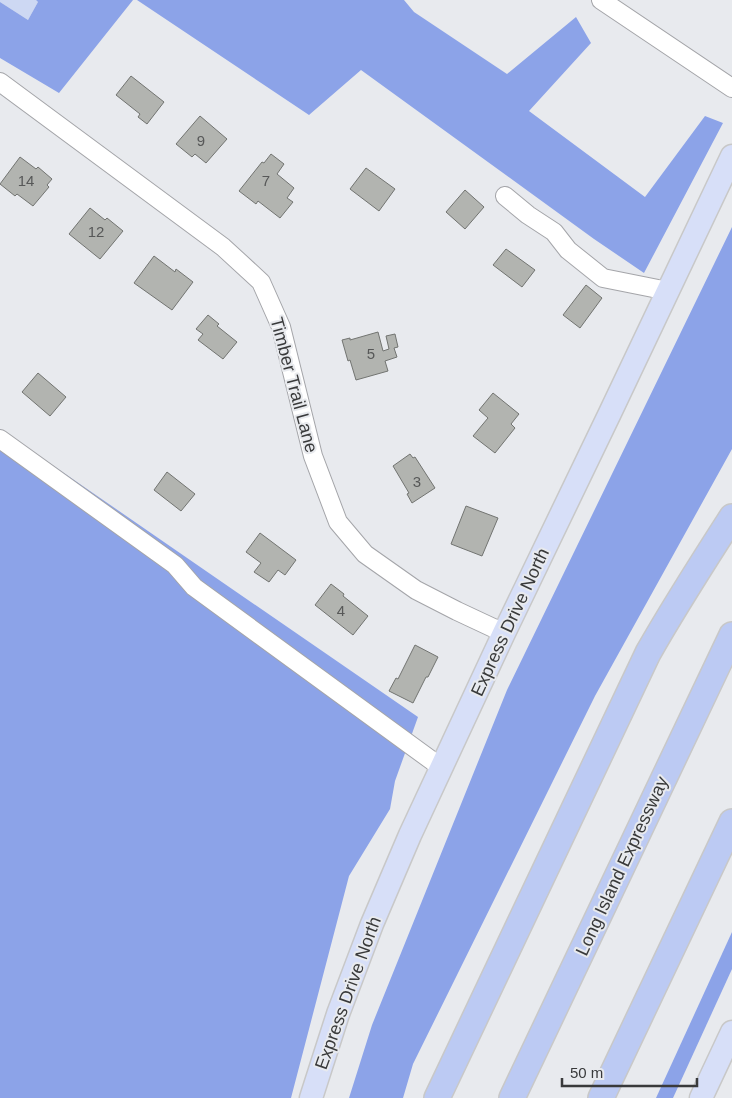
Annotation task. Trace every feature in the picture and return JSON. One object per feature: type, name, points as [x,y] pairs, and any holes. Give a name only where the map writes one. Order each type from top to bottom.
[{"type":"highway","points":[[437,1098],[648,653],[669,615],[732,517]]},
{"type":"highway","name":"Long Island Expressway","points":[[512,1098],[732,635]]},
{"type":"highway","points":[[601,1098],[732,822]]},
{"type":"main road","name":"Express Drive North","points":[[311,1098],[338,1014],[372,924],[410,835],[504,633],[732,156]]},
{"type":"main road","points":[[702,1098],[732,1032]]},
{"type":"street","points":[[601,0],[732,88]]},
{"type":"street","name":"Timber Trail Lane","points":[[0,82],[223,247],[261,282],[281,327],[313,456],[338,522],[365,554],[416,590],[504,633]]},
{"type":"street","points":[[505,196],[554,232],[568,250],[603,278],[668,291]]},
{"type":"street","points":[[0,439],[176,565],[194,587],[442,768]]},
{"type":"shaded area","points":[[0,0],[36,0],[38,2],[28,20],[0,2]]},
{"type":"shaded area","points":[[36,0],[133,0],[59,93],[0,58],[0,2],[28,20],[38,2]]},
{"type":"shaded area","points":[[137,0],[404,0],[414,12],[507,74],[576,17],[591,43],[529,111],[645,197],[705,116],[723,123],[644,273],[594,239],[361,70],[309,115]]},
{"type":"shaded area","points":[[732,227],[732,449],[595,696],[413,1064],[403,1098],[349,1098],[372,1025],[507,690]]},
{"type":"shaded area","points":[[0,429],[418,717],[395,781],[390,809],[349,876],[291,1098],[0,1098]]},
{"type":"shaded area","points":[[732,932],[732,969],[673,1098],[656,1098]]},
{"type":"building","points":[[131,76],[164,102],[147,124],[138,117],[140,114],[116,95]]},
{"type":"building","points":[[200,116],[227,139],[206,163],[195,154],[192,157],[176,144]]},
{"type":"building","points":[[271,154],[284,164],[277,174],[294,188],[287,198],[293,202],[280,218],[258,201],[256,204],[239,191],[262,162],[264,163]]},
{"type":"building","points":[[20,157],[36,169],[38,167],[52,179],[47,185],[49,187],[33,206],[17,194],[15,196],[0,184]]},
{"type":"building","points":[[366,168],[395,189],[379,211],[350,189]]},
{"type":"building","points":[[465,190],[484,207],[465,229],[446,212]]},
{"type":"building","points":[[90,208],[105,220],[107,218],[123,231],[100,259],[69,234]]},
{"type":"building","points":[[506,249],[535,270],[522,287],[493,265]]},
{"type":"building","points":[[154,256],[175,272],[176,269],[193,282],[172,310],[134,283]]},
{"type":"building","points":[[586,285],[602,298],[580,328],[563,315]]},
{"type":"building","points":[[208,315],[219,324],[217,326],[237,342],[223,359],[198,340],[203,334],[196,329]]},
{"type":"building","points":[[378,332],[383,351],[389,349],[386,336],[395,334],[398,347],[394,348],[397,357],[385,361],[388,371],[356,380],[342,340],[350,338],[350,340]]},
{"type":"building","points":[[38,373],[66,397],[50,416],[22,392]]},
{"type":"building","points":[[493,393],[519,414],[511,424],[515,428],[495,453],[473,436],[488,418],[479,410]]},
{"type":"building","points":[[410,454],[413,458],[415,457],[435,488],[412,503],[407,494],[409,493],[393,466]]},
{"type":"building","points":[[167,472],[195,494],[181,511],[154,490]]},
{"type":"building","points":[[466,506],[498,518],[482,556],[451,544]]},
{"type":"building","points":[[260,533],[296,560],[285,575],[278,570],[269,582],[254,572],[261,563],[246,552]]},
{"type":"building","points":[[331,584],[368,616],[353,635],[315,605]]},
{"type":"building","points":[[415,645],[438,657],[413,703],[389,691],[396,678],[398,679]]}]
